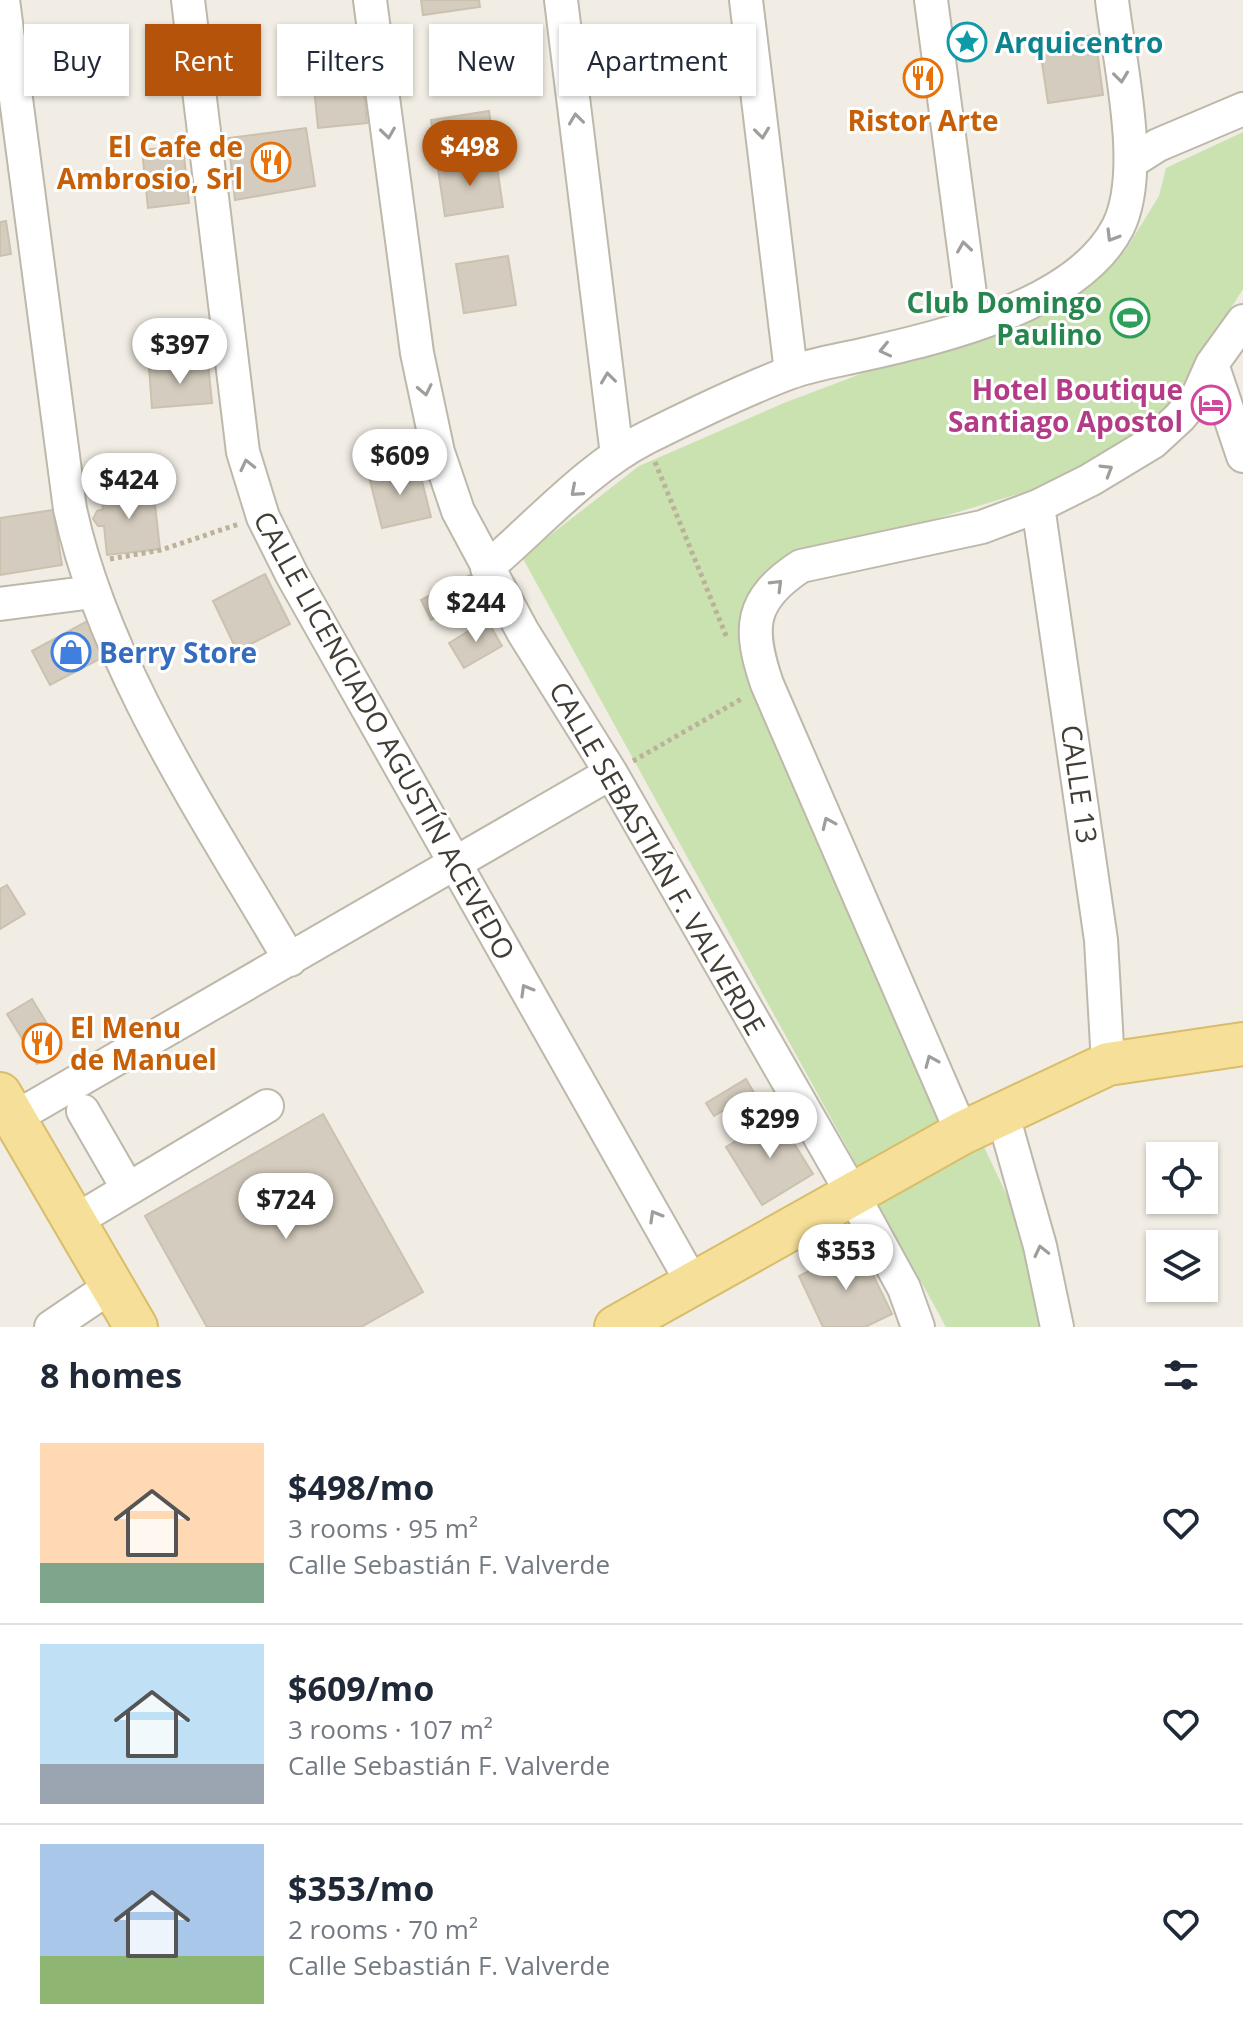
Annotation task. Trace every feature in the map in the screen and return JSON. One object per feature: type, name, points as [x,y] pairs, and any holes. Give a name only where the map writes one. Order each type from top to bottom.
[{"type":"main road","points":[[616,1327],[962,1133],[1108,1064],[1243,1044]]},
{"type":"main road","points":[[7,1106],[136,1327]]},
{"type":"street","points":[[3,0],[70,509],[87,578],[160,735],[290,960]]},
{"type":"street","name":"CALLE LICENCIADO AGUSTÍN ACEVEDO","points":[[188,0],[243,452],[263,517],[281,556],[693,1284]]},
{"type":"street","name":"CALLE SEBASTIÁN F. VALVERDE","points":[[370,0],[417,353],[438,452],[458,511],[487,568],[611,773],[852,1193],[904,1288],[918,1327]]},
{"type":"street","points":[[561,0],[617,455]]},
{"type":"street","points":[[746,0],[791,372]]},
{"type":"street","points":[[931,0],[974,324]]},
{"type":"street","points":[[487,568],[617,455],[645,439],[791,372],[904,345],[974,324],[1079,275],[1096,259],[1119,224],[1128,199],[1131,162],[1112,0]]},
{"type":"street","points":[[1131,162],[1158,145],[1243,109]]},
{"type":"street","points":[[962,1133],[767,684],[757,656],[754,619],[776,582],[801,566],[982,527],[1038,506],[1153,442],[1198,395],[1212,364],[1243,321]]},
{"type":"street","points":[[1212,364],[1243,456]]},
{"type":"street","name":"CALLE 13","points":[[1038,506],[1098,912],[1108,1064]]},
{"type":"street","points":[[0,604],[87,578]]},
{"type":"street","points":[[7,1106],[290,960],[611,773]]},
{"type":"street","points":[[75,1221],[267,1106]]},
{"type":"street","points":[[83,1111],[128,1189]]},
{"type":"street","points":[[1002,1112],[1040,1246],[1057,1327]]},
{"type":"street","points":[[51,1327],[113,1285]]},
{"type":"path","points":[[645,439],[732,652]]},
{"type":"path","points":[[87,578],[263,517]]},
{"type":"path","points":[[611,773],[767,684]]},
{"type":"green space","points":[[1243,132],[1243,289],[1135,459],[835,549],[773,583],[753,663],[1014,1210],[1047,1327],[946,1327],[522,557],[639,466],[784,403],[1056,300],[1125,251],[1159,196],[1166,168]]},
{"type":"building","points":[[421,0],[479,0],[480,7],[423,15]]},
{"type":"building","points":[[1095,35],[1103,95],[1048,103],[1039,43]]},
{"type":"building","points":[[315,96],[364,96],[367,123],[318,128]]},
{"type":"building","points":[[489,111],[496,161],[438,169],[431,120]]},
{"type":"building","name":"El Cafe de Ambrosio, Srl","points":[[306,128],[315,186],[235,200],[228,138]]},
{"type":"building","points":[[183,146],[189,203],[148,208],[142,150]]},
{"type":"building","points":[[496,161],[503,207],[445,216],[438,169]]},
{"type":"building","points":[[6,221],[11,254],[0,256],[0,222]]},
{"type":"building","points":[[508,256],[516,305],[464,313],[456,264]]},
{"type":"building","points":[[208,363],[212,403],[152,408],[149,368]]},
{"type":"building","points":[[418,465],[431,517],[382,528],[369,477]]},
{"type":"building","points":[[153,487],[160,549],[107,555],[104,526],[98,526],[93,519],[97,511],[103,509],[101,493]]},
{"type":"building","points":[[53,510],[62,565],[0,575],[0,518]]},
{"type":"building","points":[[474,573],[484,593],[431,620],[421,600]]},
{"type":"building","points":[[265,574],[290,624],[237,651],[213,601]]},
{"type":"building","name":"Berry Store","points":[[91,619],[109,654],[50,685],[32,651]]},
{"type":"building","points":[[487,620],[502,646],[464,668],[449,643]]},
{"type":"building","points":[[7,885],[25,914],[0,929],[0,889]]},
{"type":"building","points":[[32,999],[46,1022],[21,1037],[7,1014]]},
{"type":"building","name":"El Menu de Manuel","points":[[46,1022],[62,1049],[37,1064],[21,1037]]},
{"type":"building","points":[[746,1079],[760,1103],[731,1121],[724,1110],[714,1116],[706,1103]]},
{"type":"building","points":[[757,1104],[766,1119],[739,1135],[731,1121]]},
{"type":"building","points":[[323,1114],[423,1292],[361,1327],[207,1327],[145,1216]]},
{"type":"building","points":[[777,1116],[813,1174],[762,1205],[726,1147]]},
{"type":"building","points":[[859,1246],[892,1314],[865,1327],[823,1327],[799,1276]]},
{"type":"place","name":"Arquicentro","points":[[967,42]]},
{"type":"place","name":"Ristor Arte","points":[[923,78]]},
{"type":"place","name":"El Cafe de Ambrosio, Srl","points":[[271,162]]},
{"type":"place","name":"Club Domingo Paulino","points":[[1130,318]]},
{"type":"place","name":"Hotel Boutique Santiago Apostol","points":[[1211,405]]},
{"type":"place","name":"Berry Store","points":[[71,652]]},
{"type":"place","name":"El Menu de Manuel","points":[[42,1043]]}]
